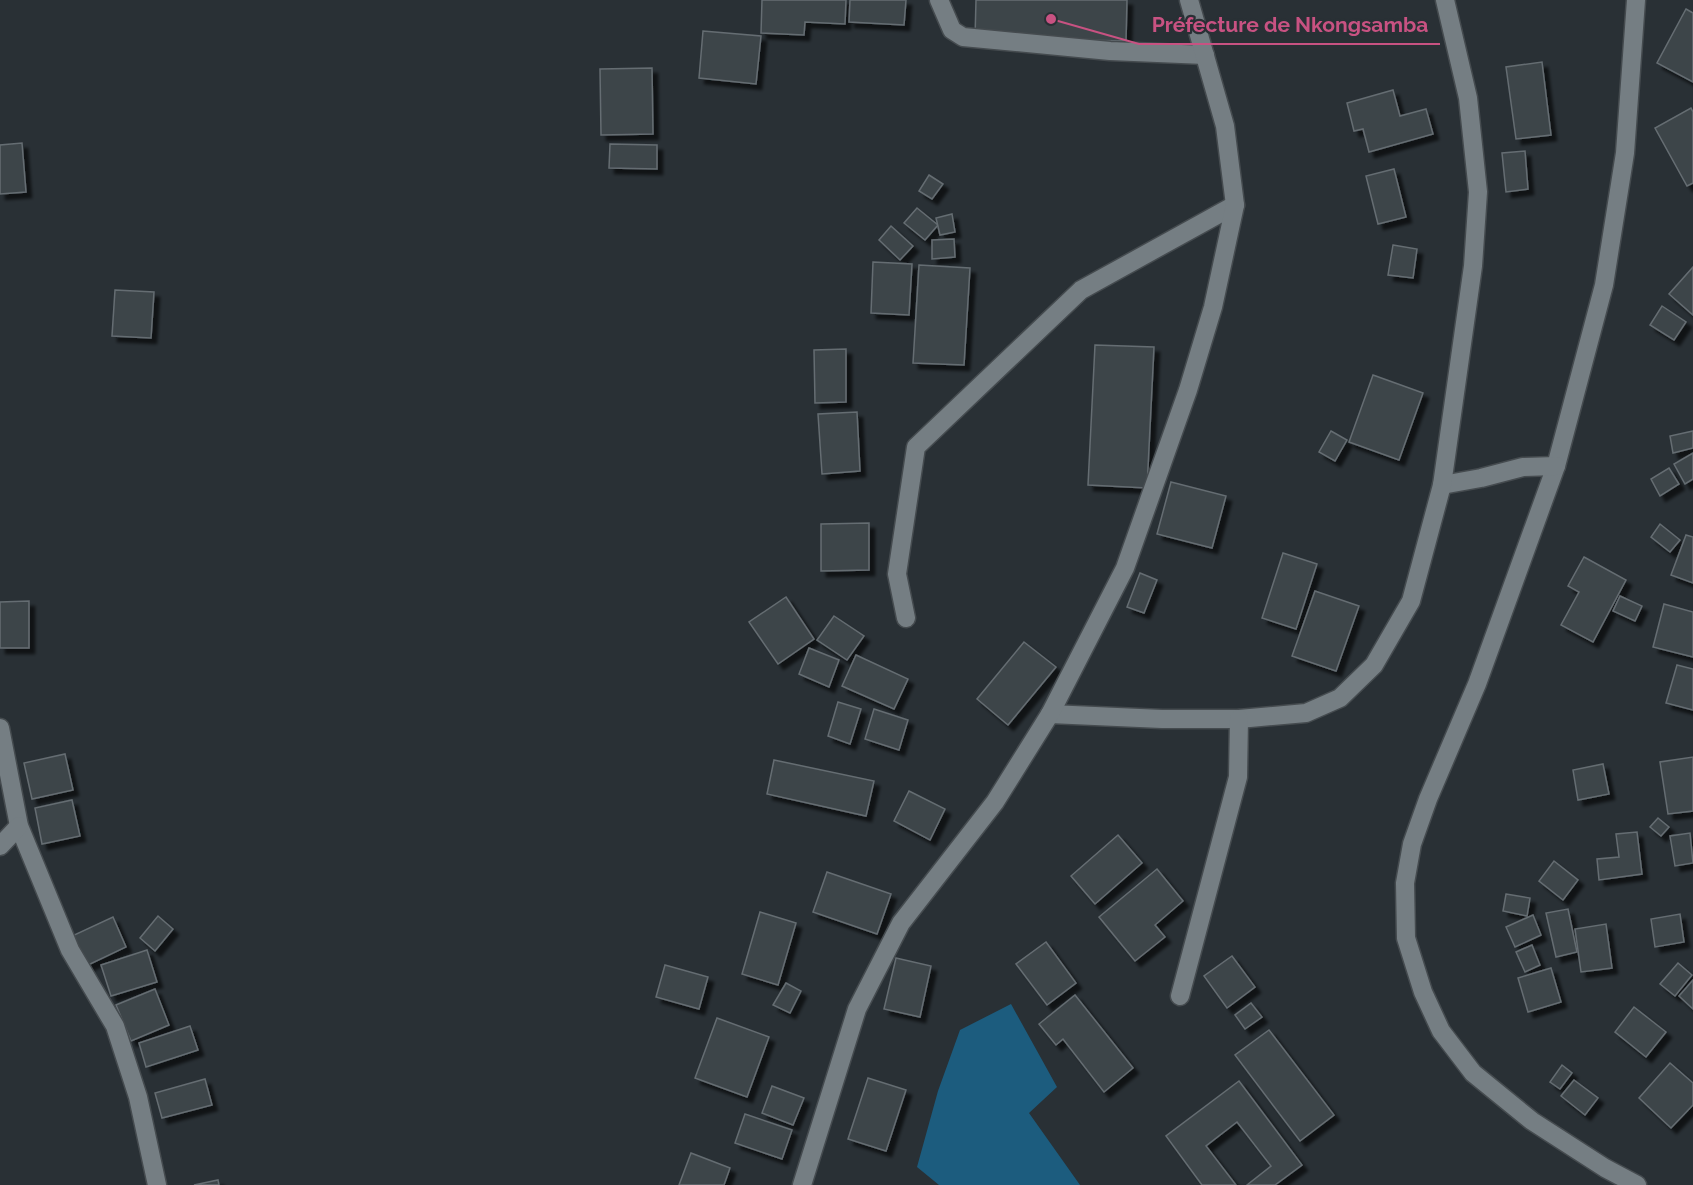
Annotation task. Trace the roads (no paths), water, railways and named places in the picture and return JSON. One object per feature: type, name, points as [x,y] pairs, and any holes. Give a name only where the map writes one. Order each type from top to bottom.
[{"type":"street","points":[[939,0],[951,30],[963,37],[1110,51],[1205,56]]},
{"type":"street","points":[[802,1185],[857,1009],[901,923],[995,802],[1050,714],[1125,568],[1188,390],[1214,307],[1235,205],[1225,126],[1189,0]]},
{"type":"street","points":[[1050,714],[1162,719],[1239,719],[1306,713],[1340,698],[1374,665],[1411,601],[1442,485],[1473,266],[1478,192],[1468,99],[1445,0]]},
{"type":"street","points":[[1636,0],[1625,153],[1604,285],[1556,466],[1477,684],[1428,799],[1412,844],[1405,883],[1406,938],[1423,992],[1441,1031],[1473,1073],[1532,1121],[1637,1185]]},
{"type":"street","points":[[906,618],[897,574],[916,447],[1081,290],[1235,205]]},
{"type":"street","points":[[1442,485],[1523,467],[1556,466]]},
{"type":"street","points":[[1180,996],[1238,777],[1239,719]]},
{"type":"street","points":[[0,728],[19,826],[70,950],[115,1026],[138,1097],[157,1185]]},
{"type":"street","points":[[0,846],[19,826]]},
{"type":"place","name":"Préfecture de Nkongsamba","points":[[1051,19]]}]
